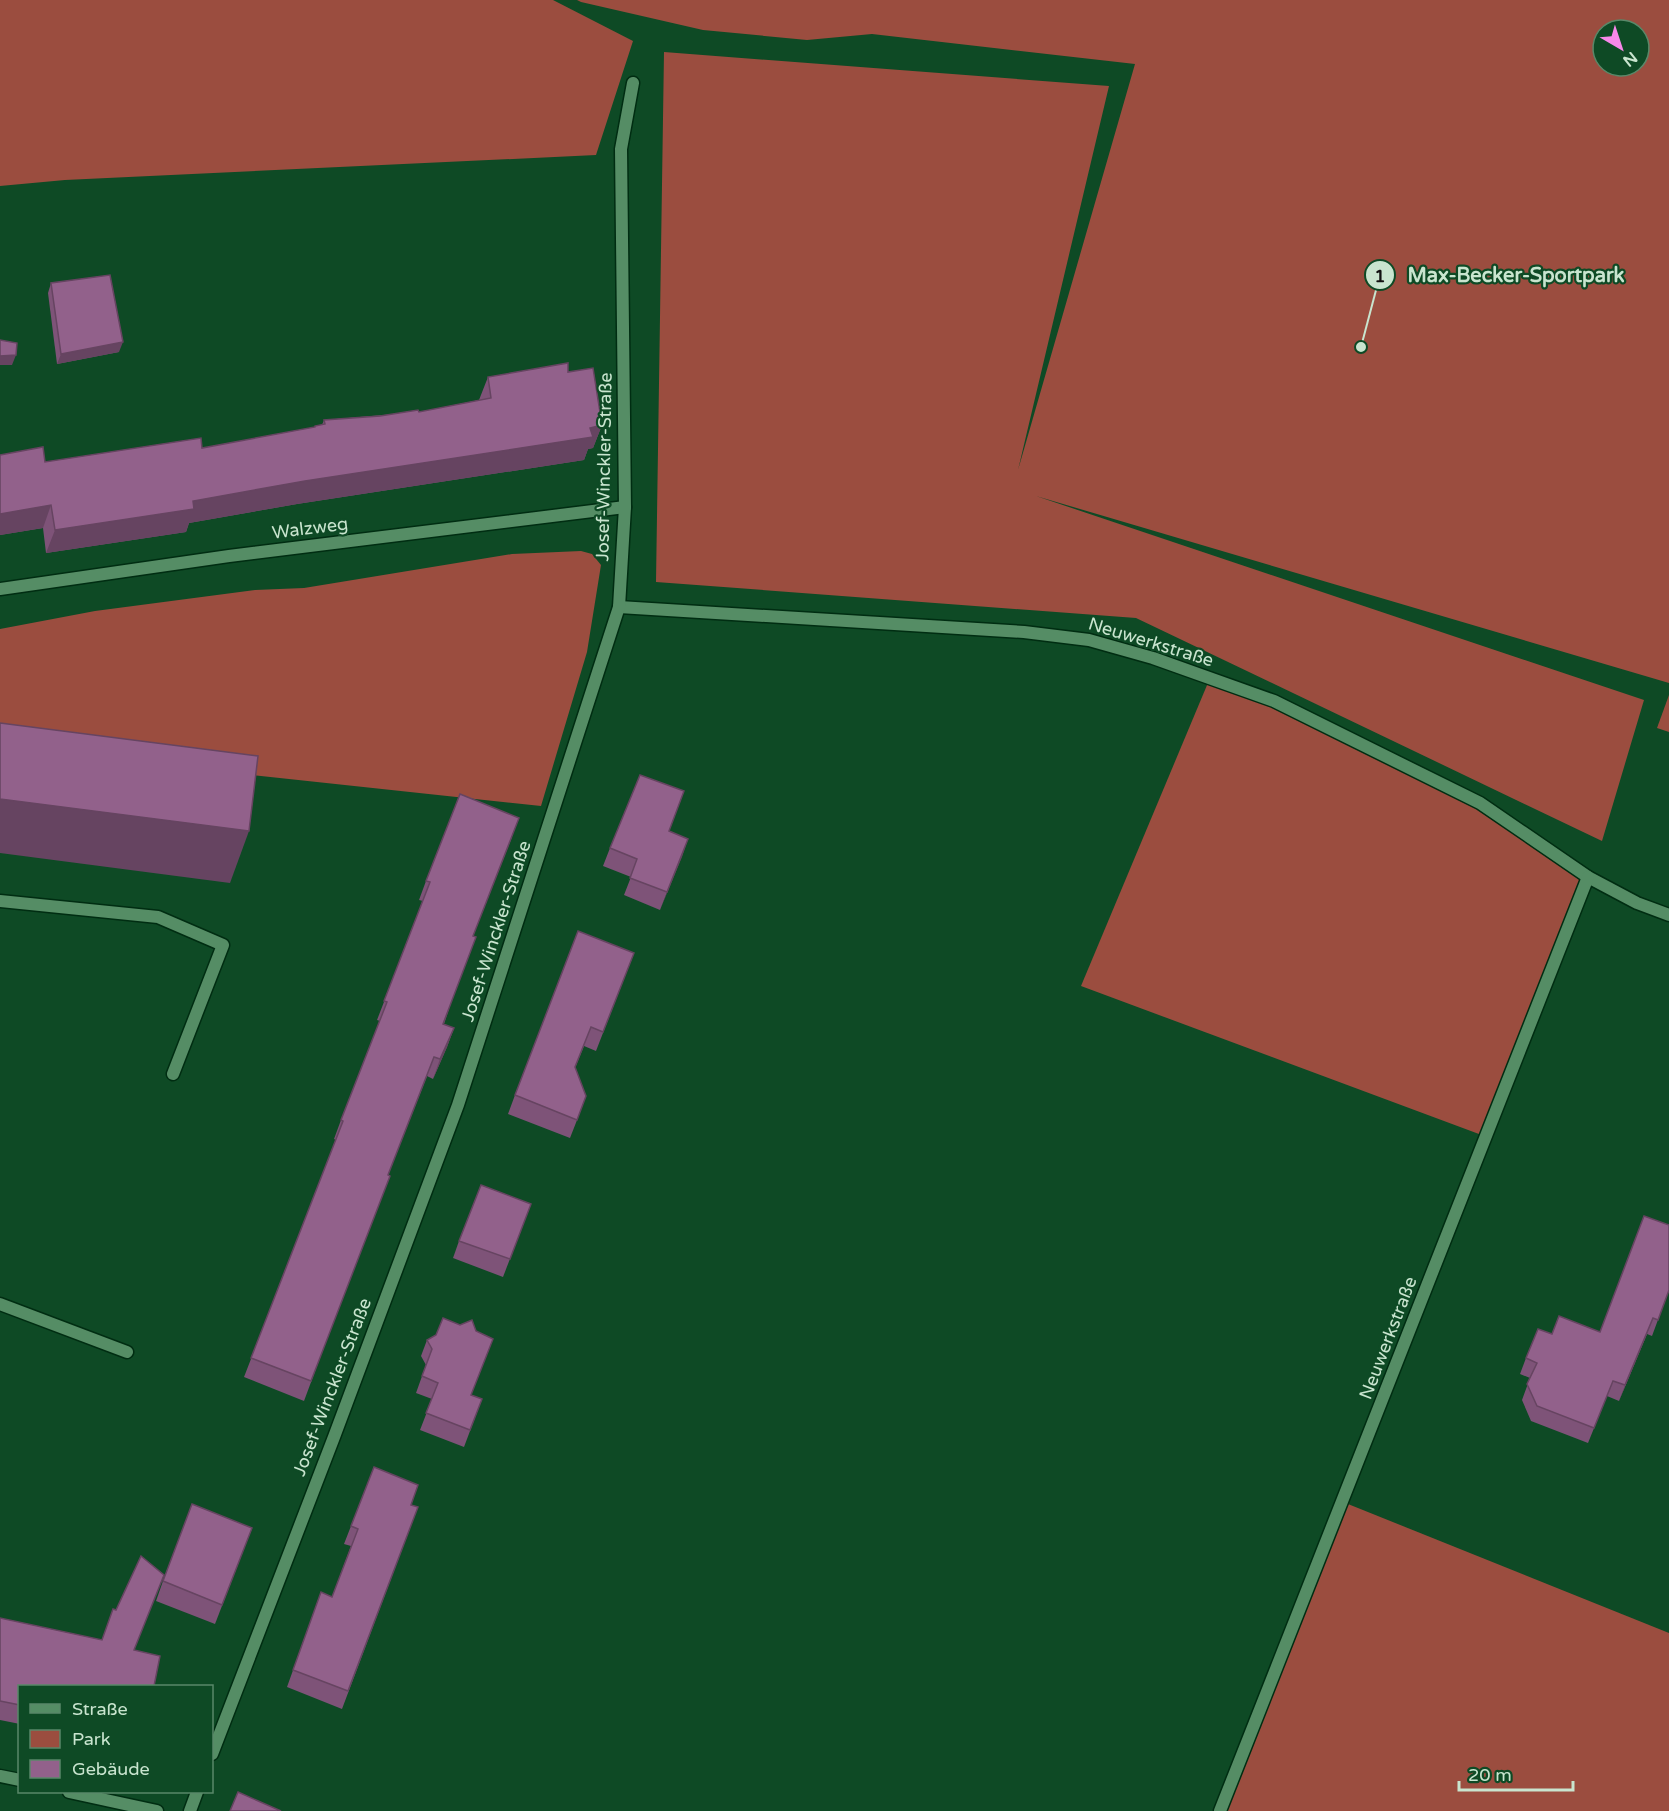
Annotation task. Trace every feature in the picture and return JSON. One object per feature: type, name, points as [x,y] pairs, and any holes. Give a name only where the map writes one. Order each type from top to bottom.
[{"type":"street","name":"Josef-Winckler-Straße","points":[[213,1751],[458,1105],[619,607],[625,507],[621,149],[633,83]]},
{"type":"street","name":"Walzweg","points":[[0,589],[229,556],[625,507]]},
{"type":"street","name":"Neuwerkstraße","points":[[619,607],[1024,632],[1089,640],[1153,658],[1274,701],[1480,803],[1588,877],[1637,903],[1669,915]]},
{"type":"street","name":"Neuwerkstraße","points":[[1220,1811],[1588,877]]},
{"type":"street","points":[[0,901],[158,917],[223,945],[173,1074]]},
{"type":"street","points":[[0,1304],[127,1352]]},
{"type":"street","points":[[0,1776],[18,1780]]},
{"type":"street","points":[[78,1793],[157,1811]]},
{"type":"street","points":[[190,1811],[196,1793]]},
{"type":"green space","points":[[0,0],[553,0],[633,41],[596,155],[65,180],[0,186]]},
{"type":"green space","points":[[577,0],[1669,0],[1669,683],[1036,496],[1644,700],[1602,841],[1136,618],[656,582],[664,52],[1109,86],[1018,470],[1135,64],[872,34],[807,40],[703,30]]},
{"type":"green space","points":[[581,551],[592,554],[601,565],[587,652],[541,806],[0,748],[0,629],[95,611],[255,590],[304,588],[512,554]]},
{"type":"green space","points":[[1210,678],[1274,701],[1480,803],[1588,877],[1487,1137],[1081,986]]},
{"type":"green space","points":[[1669,695],[1669,732],[1657,728]]},
{"type":"green space","points":[[1343,1502],[1669,1633],[1669,1811],[1220,1811]]},
{"type":"building","points":[[110,275],[123,342],[61,354],[51,283]]},
{"type":"building","points":[[0,340],[17,343],[16,355],[0,356]]},
{"type":"building","points":[[568,363],[568,372],[593,368],[602,425],[590,428],[593,437],[305,481],[193,501],[194,509],[55,530],[51,505],[0,514],[0,455],[43,447],[45,462],[201,438],[202,448],[315,427],[325,424],[324,420],[380,416],[418,410],[419,412],[491,398],[488,377]]},
{"type":"building","points":[[0,723],[258,756],[249,831],[0,799]]},
{"type":"building","points":[[640,775],[684,791],[669,831],[688,839],[667,892],[630,878],[637,859],[610,848]]},
{"type":"building","points":[[460,794],[519,818],[473,936],[476,937],[443,1024],[454,1028],[440,1059],[434,1057],[311,1381],[251,1358],[343,1121],[341,1120],[387,1002],[384,1001],[430,882],[426,881]]},
{"type":"building","points":[[578,931],[634,953],[603,1032],[591,1027],[575,1067],[586,1096],[577,1120],[515,1095]]},
{"type":"building","points":[[481,1185],[531,1204],[510,1259],[459,1241]]},
{"type":"building","points":[[1644,1216],[1669,1225],[1669,1290],[1658,1320],[1653,1318],[1625,1385],[1613,1381],[1594,1428],[1537,1406],[1527,1384],[1537,1363],[1526,1358],[1538,1329],[1552,1334],[1559,1316],[1600,1332]]},
{"type":"building","points":[[443,1318],[460,1325],[472,1320],[476,1331],[493,1339],[471,1395],[482,1399],[470,1430],[426,1413],[438,1383],[422,1376],[432,1349],[427,1340],[436,1335]]},
{"type":"building","points":[[374,1467],[418,1485],[411,1505],[418,1507],[348,1691],[293,1670],[321,1592],[332,1597],[358,1529],[351,1526]]},
{"type":"building","points":[[192,1504],[252,1528],[222,1605],[163,1581]]},
{"type":"building","points":[[141,1556],[164,1575],[134,1650],[160,1656],[154,1685],[18,1685],[18,1705],[0,1701],[0,1618],[102,1640],[113,1609],[116,1610]]},
{"type":"building","points":[[238,1792],[281,1811],[230,1811]]},
{"type":"place","name":"Max-Becker-Sportpark","points":[[1361,347]]}]
